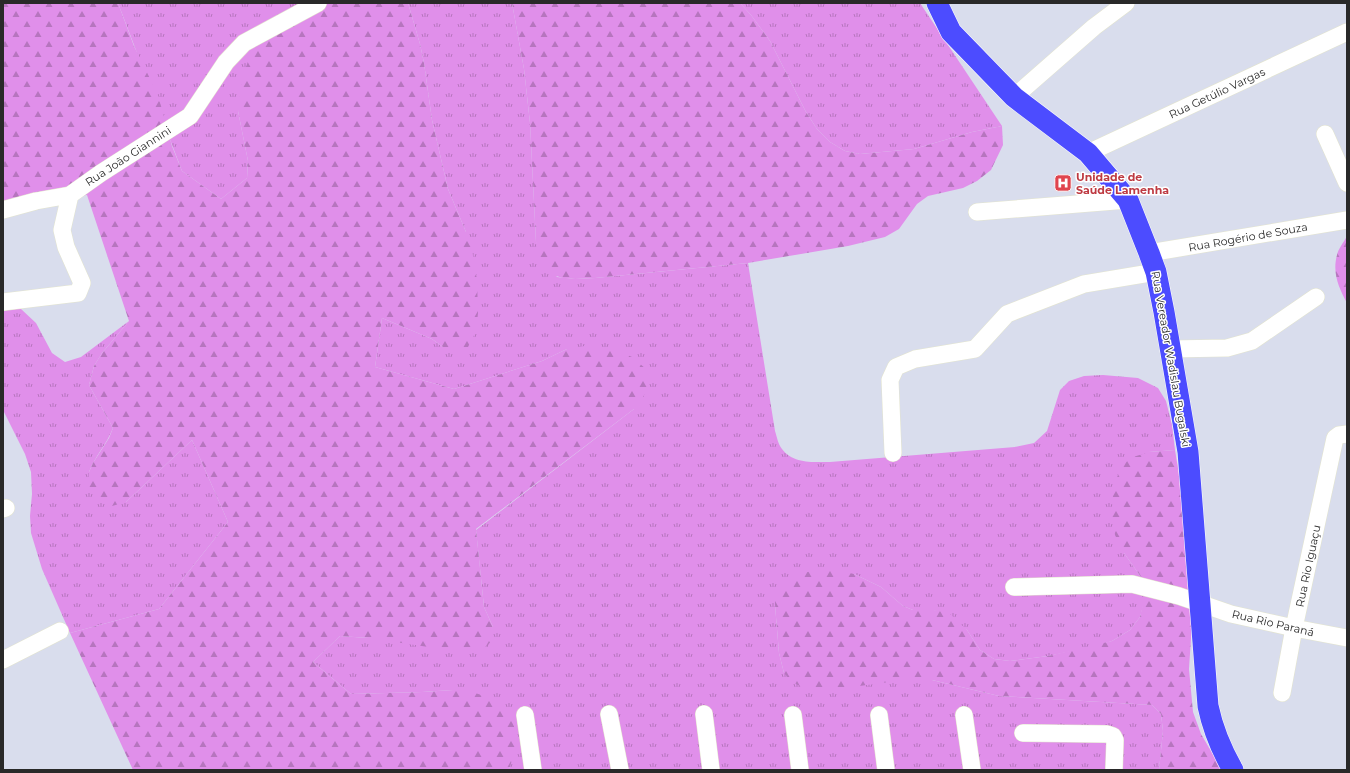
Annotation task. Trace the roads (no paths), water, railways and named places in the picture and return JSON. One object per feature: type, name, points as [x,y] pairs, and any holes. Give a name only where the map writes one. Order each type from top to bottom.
[{"type":"main road","name":"Rua Vereador Wadislau Bugalski","points":[[936,3],[951,32],[1014,97],[1088,153],[1128,200],[1152,262],[1170,349],[1188,452],[1210,719],[1222,749],[1233,770]]},
{"type":"street","name":"Rua João Giannini","points":[[70,195],[101,173],[190,116],[226,62],[244,43],[318,3]]},
{"type":"street","points":[[1014,97],[1094,27],[1126,3]]},
{"type":"street","name":"Rua Getúlio Vargas","points":[[1088,153],[1347,32]]},
{"type":"street","points":[[1325,134],[1347,183]]},
{"type":"street","points":[[3,210],[36,201],[70,195],[62,230],[66,247],[82,283],[78,294],[3,302]]},
{"type":"street","points":[[977,212],[1128,200]]},
{"type":"street","name":"Rua Rogério de Souza","points":[[893,453],[890,380],[896,367],[915,359],[975,349],[1007,314],[1084,284],[1152,262],[1347,220]]},
{"type":"street","points":[[1170,349],[1227,348],[1252,341],[1316,297]]},
{"type":"street","name":"Rua Rio Iguaçu","points":[[1282,693],[1294,628],[1341,436]]},
{"type":"street","name":"Rua Rio Paraná","points":[[1014,588],[1132,584],[1179,596],[1230,614],[1347,638]]},
{"type":"street","points":[[3,660],[60,631]]},
{"type":"street","points":[[609,714],[620,770]]},
{"type":"street","points":[[704,714],[711,770]]},
{"type":"street","points":[[525,715],[533,770]]},
{"type":"street","points":[[793,715],[800,770]]},
{"type":"street","points":[[879,715],[886,770]]},
{"type":"street","points":[[964,715],[972,770]]},
{"type":"street","points":[[1023,732],[1107,734],[1113,736],[1115,740],[1114,770]]},
{"type":"place","name":"Unidade de Saúde Lamenha","points":[[1063,183]]}]
